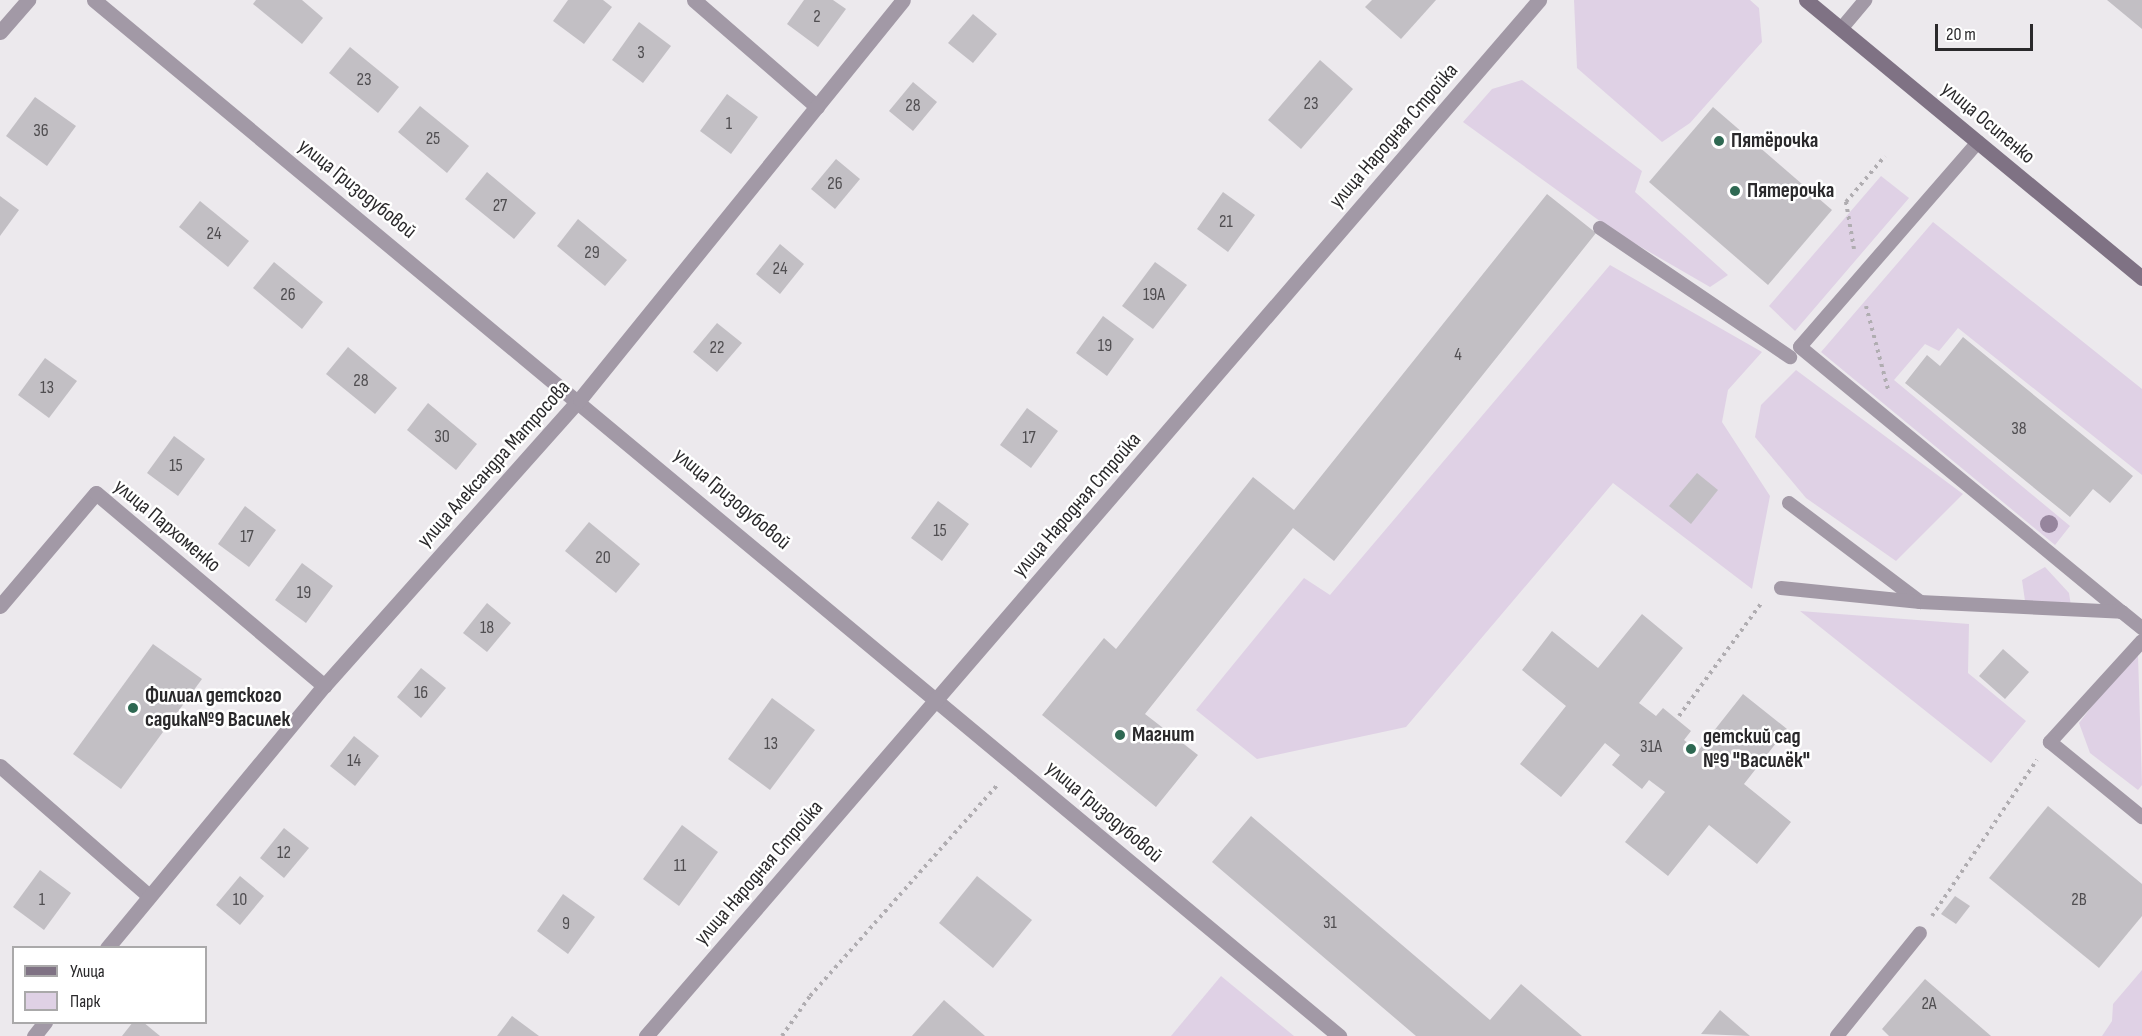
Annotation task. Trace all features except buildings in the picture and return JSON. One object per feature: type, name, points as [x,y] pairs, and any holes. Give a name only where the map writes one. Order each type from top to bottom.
[{"type":"street","points":[[0,32],[28,0]]},
{"type":"street","name":"улица Гризодубовой","points":[[94,0],[580,399],[1339,1036]]},
{"type":"street","points":[[694,0],[817,107]]},
{"type":"street","name":"улица Александра Матросова","points":[[109,946],[324,686],[580,399],[903,0]]},
{"type":"street","name":"улица Народная Стройка","points":[[646,1036],[1539,0]]},
{"type":"street","name":"улица Осипенко","points":[[1806,0],[2142,278]]},
{"type":"street","name":"улица Пархоменко","points":[[0,606],[96,493],[324,686]]},
{"type":"street","points":[[0,766],[149,896]]},
{"type":"street","points":[[34,1036],[44,1024]]},
{"type":"lane","points":[[1841,29],[1865,0]]},
{"type":"lane","points":[[1978,142],[1800,347],[2142,628]]},
{"type":"lane","points":[[1600,228],[1790,357]]},
{"type":"lane","points":[[1789,503],[1920,602]]},
{"type":"lane","points":[[1781,588],[1920,602],[2122,612]]},
{"type":"lane","points":[[2142,641],[2049,742],[2142,817]]},
{"type":"lane","points":[[1837,1036],[1920,933]]},
{"type":"path","points":[[1885,156],[1846,202],[1859,279],[1898,427]]},
{"type":"path","points":[[1678,716],[1771,587],[1781,588]]},
{"type":"path","points":[[1920,933],[2049,742]]},
{"type":"path","points":[[782,1036],[810,996],[1016,764]]},
{"type":"green space","points":[[1574,0],[1750,0],[1759,8],[1762,42],[1690,123],[1662,142],[1577,68]]},
{"type":"green space","points":[[1522,80],[1642,171],[1635,192],[1728,275],[1710,287],[1615,232],[1463,122],[1492,89]]},
{"type":"green space","points":[[1881,176],[1909,198],[1795,331],[1769,306]]},
{"type":"green space","points":[[1933,222],[2142,389],[2142,475],[1958,328],[1939,351],[1925,344],[1894,380],[2070,526],[2055,545],[1821,352]]},
{"type":"green space","points":[[1610,265],[1762,352],[1728,390],[1722,422],[1770,496],[1752,589],[1613,483],[1406,727],[1257,759],[1196,710],[1304,578],[1330,595]]},
{"type":"green space","points":[[1796,370],[1963,494],[1896,561],[1806,498],[1755,437],[1761,405]]},
{"type":"green space","points":[[2045,567],[2069,593],[2071,606],[2025,601],[2022,580]]},
{"type":"green space","points":[[1800,611],[1969,624],[1968,673],[2026,721],[1991,763]]},
{"type":"green space","points":[[2138,655],[2142,785],[2138,790],[2090,753],[2079,723],[2128,659]]},
{"type":"green space","points":[[2142,970],[2142,1036],[2102,1036],[2112,1021],[2113,1004]]},
{"type":"green space","points":[[1221,976],[1294,1036],[1171,1036]]},
{"type":"place","name":"Пятёрочка","points":[[1719,141]]},
{"type":"place","name":"Пятерочка","points":[[1735,191]]},
{"type":"place","name":"Филиал детского садика№9 Василек","points":[[133,708]]},
{"type":"place","name":"Магнит","points":[[1120,735]]},
{"type":"place","name":"детский сад №9 \"Василёк\"","points":[[1691,749]]}]
